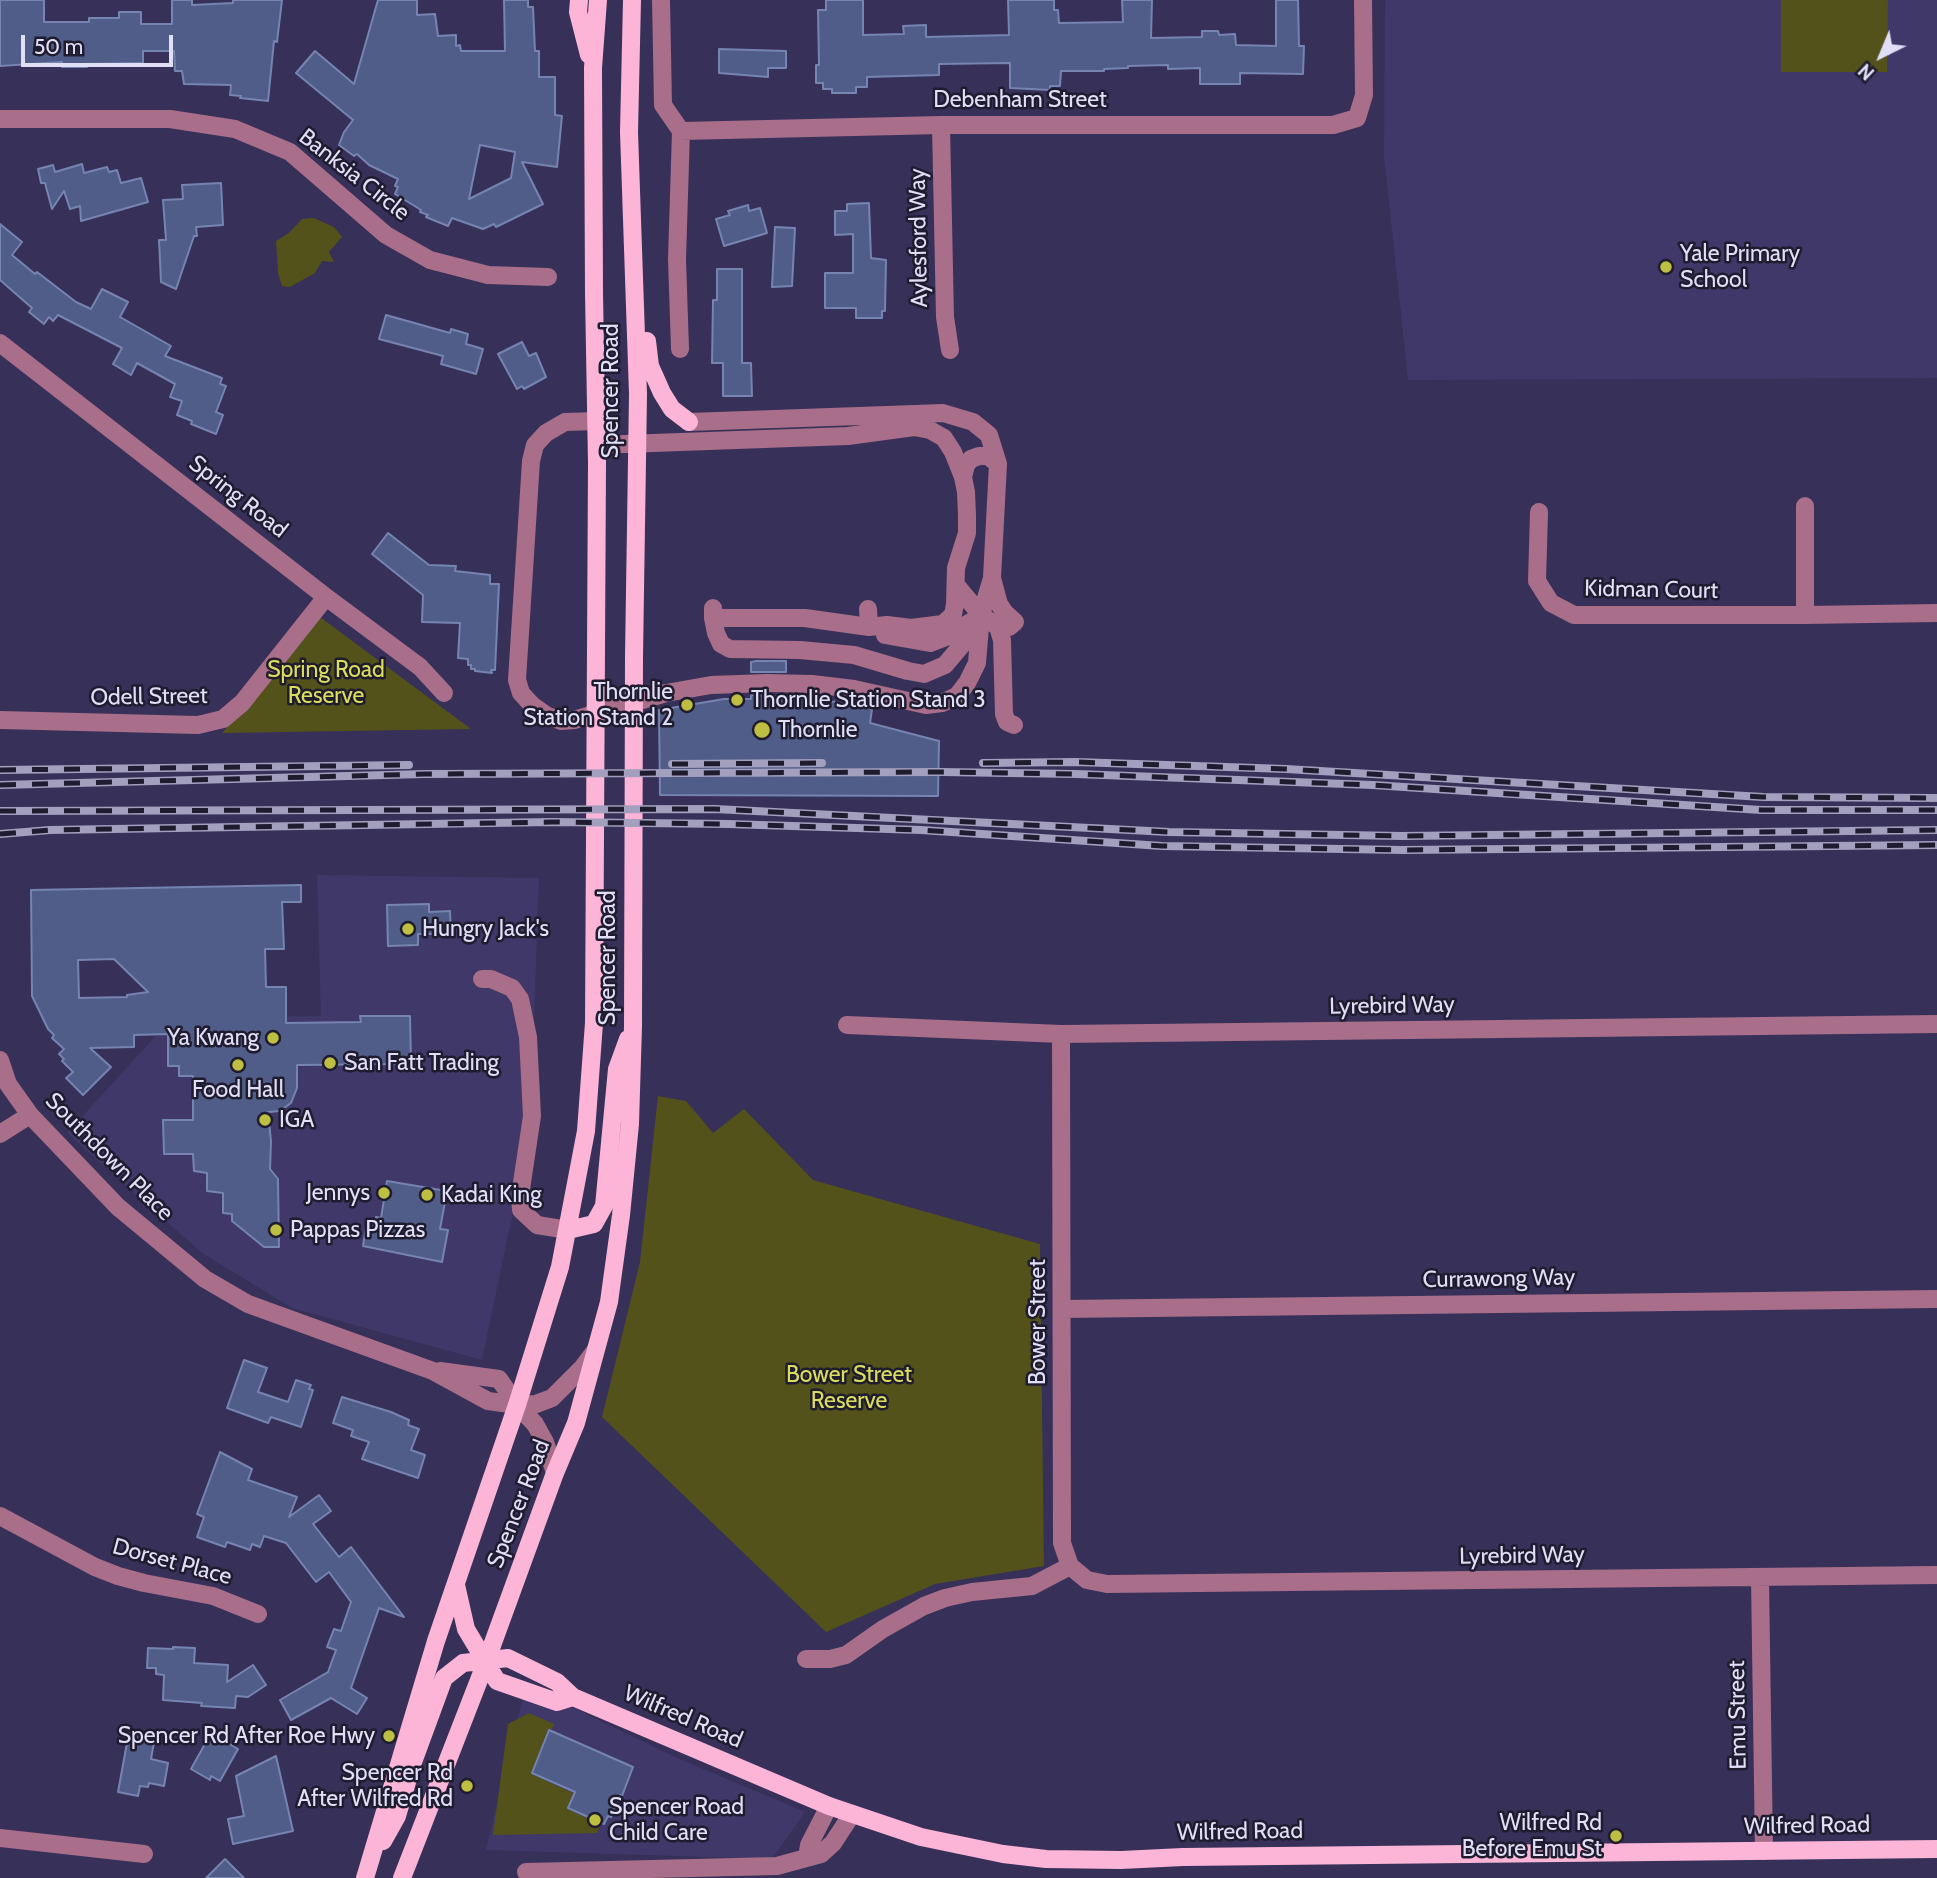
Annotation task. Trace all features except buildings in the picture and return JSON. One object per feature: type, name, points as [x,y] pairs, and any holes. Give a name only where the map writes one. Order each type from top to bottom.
[{"type":"main road","points":[[579,0],[578,12],[593,68]]},
{"type":"main road","name":"Spencer Road","points":[[367,1871],[428,1666],[517,1405],[560,1267],[586,1131],[592,1075],[595,873],[597,445],[593,68],[598,0]]},
{"type":"main road","name":"Spencer Road","points":[[402,1878],[576,1423],[609,1302],[621,1215],[630,1124],[633,1026],[638,394],[629,132],[632,0]]},
{"type":"main road","points":[[632,185],[643,217],[643,292],[650,366],[672,409],[689,422]]},
{"type":"main road","points":[[568,1230],[594,1224],[604,1206],[617,1069],[633,1026]]},
{"type":"main road","name":"Wilfred Road","points":[[456,1583],[466,1629],[497,1681],[557,1702],[573,1697]]},
{"type":"main road","name":"Wilfred Road","points":[[367,1871],[397,1816],[412,1765],[444,1678],[463,1663],[508,1658],[557,1682],[573,1697],[829,1806],[921,1838],[1046,1859],[1937,1849]]},
{"type":"street","points":[[661,0],[663,105],[681,131],[677,259],[680,349]]},
{"type":"street","name":"Debenham Street","points":[[681,131],[941,125],[1333,125],[1357,118],[1364,95],[1363,0]]},
{"type":"street","name":"Banksia Circle","points":[[0,119],[170,119],[234,129],[290,152],[386,235],[430,260],[488,275],[548,277]]},
{"type":"street","name":"Aylesford Way","points":[[941,125],[945,317],[950,351]]},
{"type":"street","name":"Spring Road","points":[[0,343],[420,667],[444,693]]},
{"type":"street","points":[[597,445],[848,436],[914,427],[930,430],[944,438],[953,452],[966,492],[967,533],[956,568],[953,615],[943,624],[923,628],[887,625],[869,618],[817,613],[713,613],[716,634],[722,644],[730,649],[800,650],[854,655],[924,674],[945,665],[972,633],[981,615],[992,578],[998,464],[989,435],[973,422],[943,413],[689,422]]},
{"type":"street","points":[[596,421],[565,422],[546,433],[535,445],[531,461],[517,680],[522,693],[532,705],[547,715],[561,721],[575,720],[666,693],[711,685],[754,683],[812,684],[854,689],[926,705],[942,703],[957,696],[977,663],[981,615]]},
{"type":"street","points":[[963,477],[966,465],[979,456],[988,456],[998,464]]},
{"type":"street","points":[[1805,506],[1805,615]]},
{"type":"street","name":"Kidman Court","points":[[1539,512],[1537,581],[1550,603],[1574,615],[1937,613]]},
{"type":"street","points":[[992,578],[999,604],[1015,622],[1009,626],[998,627]]},
{"type":"street","points":[[956,585],[981,615],[998,627],[1002,640],[1004,714],[1007,722],[1014,725]]},
{"type":"street","name":"Odell Street","points":[[0,720],[198,725],[223,719],[242,703],[326,597]]},
{"type":"street","points":[[923,609],[923,628]]},
{"type":"street","points":[[869,618],[885,635],[930,643],[948,636],[981,615]]},
{"type":"street","points":[[482,979],[491,979],[512,988],[520,999],[528,1037],[532,1116],[520,1196],[521,1210],[537,1225],[568,1230]]},
{"type":"street","name":"Lyrebird Way","points":[[848,1025],[1061,1034],[1937,1024]]},
{"type":"street","name":"Bower Street","points":[[1061,1034],[1062,1544],[1070,1566]]},
{"type":"street","name":"Southdown Place","points":[[0,1060],[8,1084],[30,1115],[118,1207],[205,1279],[248,1304],[433,1371],[488,1401],[517,1405],[537,1404],[552,1398],[583,1367],[599,1344]]},
{"type":"street","points":[[0,1134],[30,1115]]},
{"type":"street","name":"Currawong Way","points":[[1062,1309],[1937,1299]]},
{"type":"street","points":[[517,1405],[535,1424],[545,1442],[555,1473]]},
{"type":"street","name":"Dorset Place","points":[[0,1516],[95,1567],[118,1576],[213,1596],[258,1614]]},
{"type":"street","points":[[806,1659],[830,1659],[846,1655],[884,1629],[924,1606],[945,1598],[972,1592],[1032,1586],[1070,1566]]},
{"type":"street","name":"Lyrebird Way","points":[[1070,1566],[1087,1580],[1107,1584],[1937,1575]]},
{"type":"street","name":"Emu Street","points":[[1760,1578],[1764,1851]]},
{"type":"street","points":[[807,1858],[809,1845],[829,1806]]},
{"type":"street","points":[[526,1872],[777,1866],[821,1854],[833,1843],[852,1814]]},
{"type":"street","points":[[0,1838],[144,1854]]},
{"type":"shaded area","name":"Yale Primary School","points":[[1385,0],[1937,0],[1937,378],[1408,380],[1384,156]]},
{"type":"shaded area","points":[[317,875],[539,878],[530,1130],[482,1360],[292,1308],[202,1253],[67,1133],[172,1018],[321,1016]]},
{"type":"shaded area","points":[[526,1685],[675,1757],[805,1812],[772,1859],[486,1850]]},
{"type":"green space","points":[[1781,0],[1888,0],[1887,72],[1781,72]]},
{"type":"green space","points":[[314,218],[334,227],[342,237],[329,252],[334,262],[322,261],[315,273],[290,287],[282,286],[278,273],[276,241],[289,233],[302,219]]},
{"type":"green space","name":"Spring Road Reserve","points":[[320,617],[471,729],[222,733]]},
{"type":"green space","name":"Bower Street Reserve","points":[[658,1096],[686,1101],[713,1133],[744,1109],[813,1180],[1040,1244],[1044,1566],[935,1584],[826,1632],[602,1417],[640,1262]]},
{"type":"green space","points":[[529,1713],[554,1724],[552,1729],[548,1729],[531,1774],[573,1793],[567,1809],[601,1824],[597,1833],[493,1835],[508,1724]]},
{"type":"railway","points":[[983,763],[1076,762],[1286,769],[1763,797],[1937,798]]},
{"type":"railway","points":[[672,764],[822,763]]},
{"type":"railway","points":[[0,770],[409,765]]},
{"type":"railway","points":[[0,785],[425,774],[941,772],[1373,785],[1761,810],[1937,810]]},
{"type":"railway","points":[[0,811],[715,809],[1169,832],[1402,836],[1937,830]]},
{"type":"railway","points":[[0,834],[50,830],[552,822],[921,830],[1162,846],[1403,850],[1937,845]]},
{"type":"place","name":"Yale Primary School","points":[[1666,267]]},
{"type":"place","name":"Thornlie Station Stand 3","points":[[737,700]]},
{"type":"place","name":"Thornlie Station Stand 2","points":[[687,705]]},
{"type":"place","name":"Thornlie","points":[[762,730]]},
{"type":"place","name":"Hungry Jack's","points":[[408,929]]},
{"type":"place","name":"Ya Kwang","points":[[273,1038]]},
{"type":"place","name":"San Fatt Trading","points":[[330,1063]]},
{"type":"place","name":"Food Hall","points":[[238,1065]]},
{"type":"place","name":"IGA","points":[[265,1120]]},
{"type":"place","name":"Jennys","points":[[384,1193]]},
{"type":"place","name":"Kadai King","points":[[427,1195]]},
{"type":"place","name":"Pappas Pizzas","points":[[276,1230]]},
{"type":"place","name":"Spencer Rd After Roe Hwy","points":[[389,1736]]},
{"type":"place","name":"Spencer Rd After Wilfred Rd","points":[[467,1786]]},
{"type":"place","name":"Spencer Road Child Care","points":[[595,1820]]},
{"type":"place","name":"Wilfred Rd Before Emu St","points":[[1616,1836]]}]
